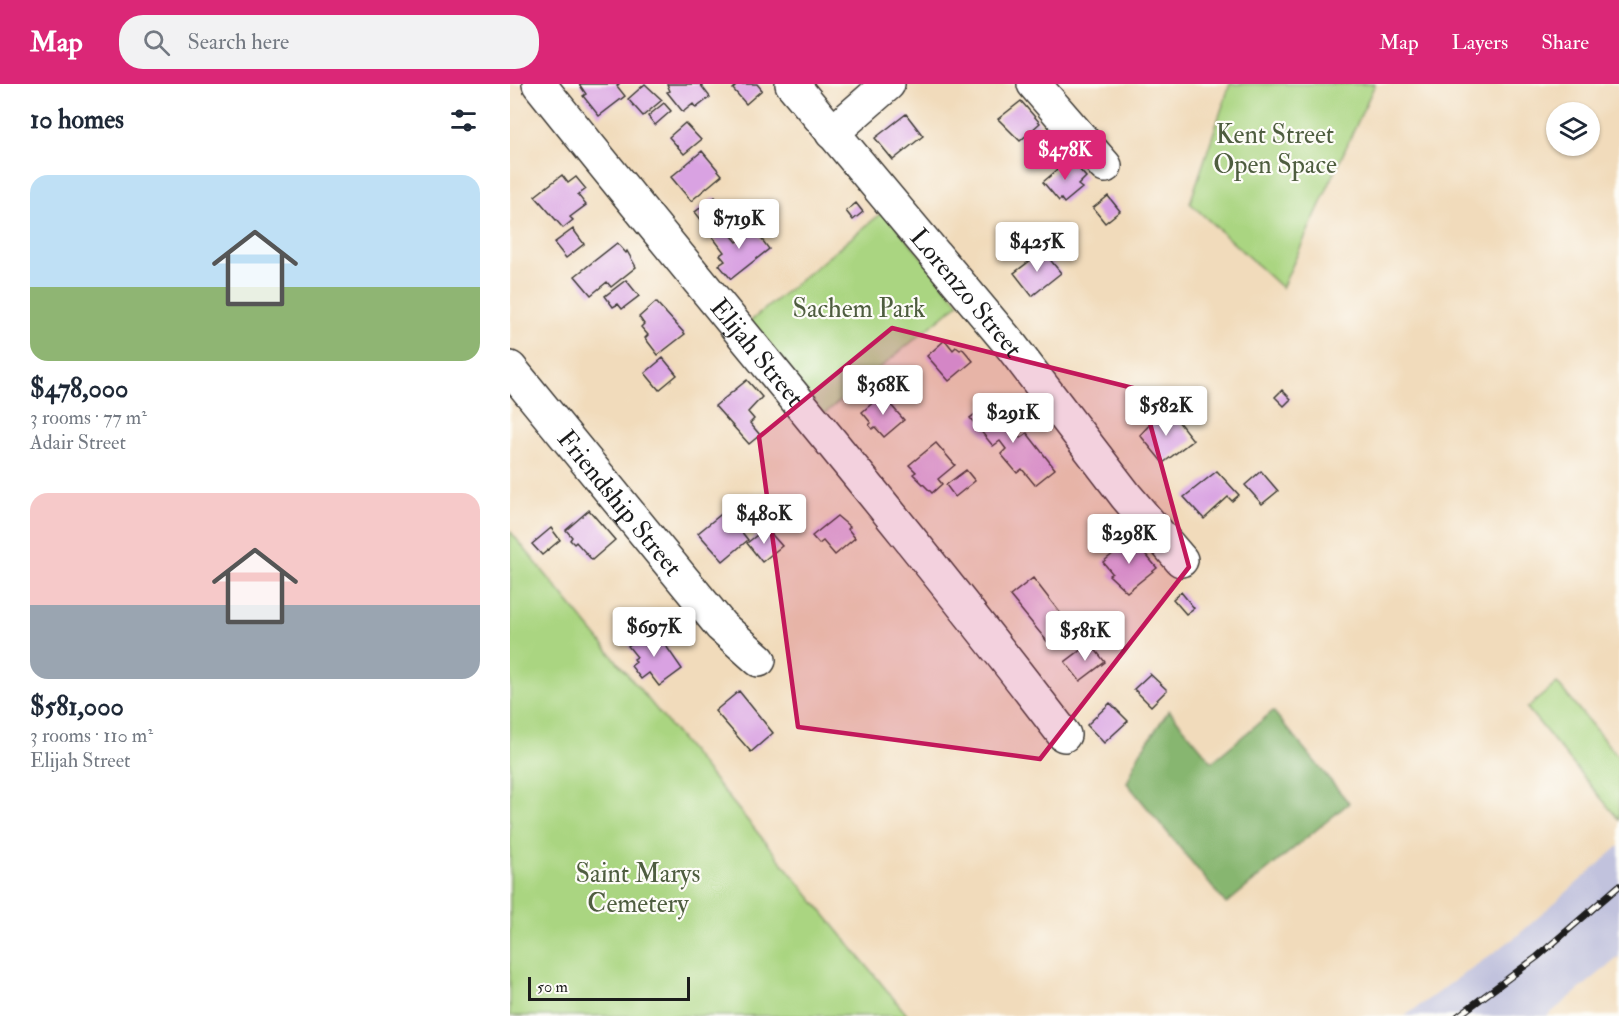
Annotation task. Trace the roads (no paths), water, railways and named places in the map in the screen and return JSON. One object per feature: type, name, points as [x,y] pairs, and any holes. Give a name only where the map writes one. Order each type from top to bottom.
[{"type":"street","name":"Elijah Street","points":[[539,84],[712,300],[954,592],[1064,735]]},
{"type":"street","name":"Lorenzo Street","points":[[792,84],[1009,343],[1126,496],[1181,560]]},
{"type":"street","points":[[832,134],[888,84]]},
{"type":"street","points":[[1034,84],[1105,166]]},
{"type":"street","name":"Friendship Street","points":[[510,368],[715,619],[733,639],[759,660]]},
{"type":"railway","points":[[1458,1016],[1537,957],[1619,886]]},
{"type":"park label","name":"Kent Street Open Space","points":[[1275,149]]},
{"type":"park label","name":"Sachem Park","points":[[859,308]]},
{"type":"park label","name":"Saint Marys Cemetery","points":[[638,888]]}]
